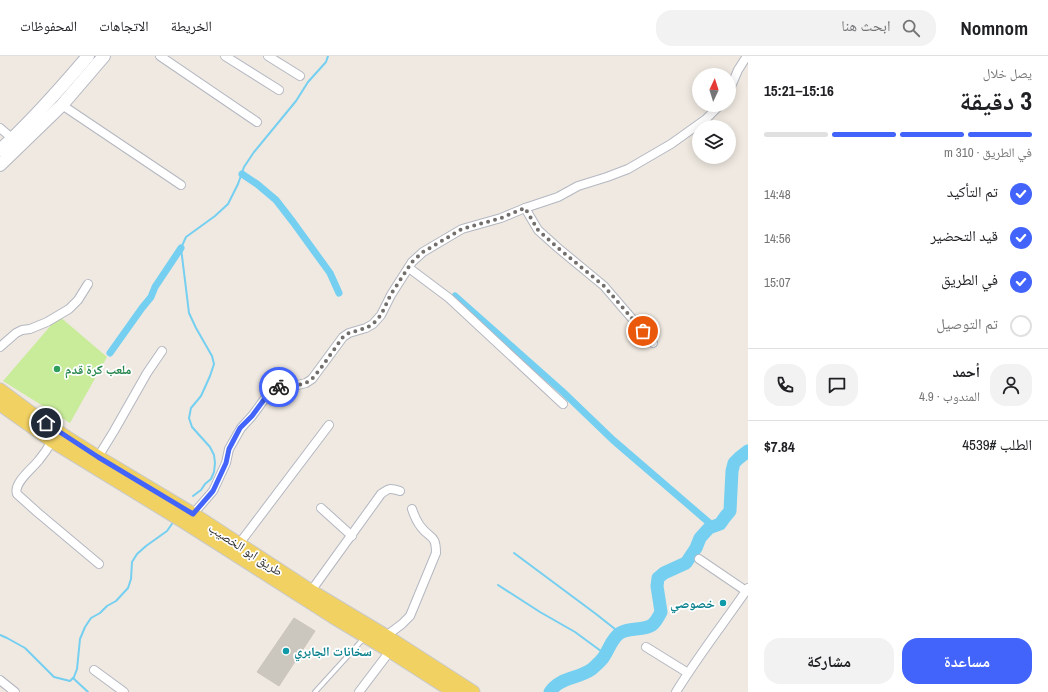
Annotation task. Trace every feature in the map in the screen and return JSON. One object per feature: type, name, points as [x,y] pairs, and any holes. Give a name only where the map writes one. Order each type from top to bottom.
[{"type":"main road","points":[[0,150],[53,97],[88,56]]},
{"type":"main road","points":[[0,165],[62,105],[104,56]]},
{"type":"main road","name":"طريق ابو الخصيب","points":[[0,390],[52,441],[186,523],[328,614],[366,636],[454,692]]},
{"type":"main road","name":"طريق ابو الخصيب","points":[[0,404],[98,457],[193,514],[311,591],[386,636],[473,692]]},
{"type":"street","points":[[160,56],[257,122]]},
{"type":"street","points":[[225,56],[279,90]]},
{"type":"street","points":[[268,56],[300,76]]},
{"type":"street","points":[[736,75],[747,56]]},
{"type":"street","points":[[62,105],[181,185]]},
{"type":"street","points":[[193,514],[213,491],[226,463],[229,449],[240,428],[252,416],[266,397],[275,388],[285,385],[298,385],[306,383],[312,379],[343,337],[349,333],[366,328],[373,324],[381,315],[391,294],[412,262],[423,252],[462,229],[501,218],[558,197],[578,186],[628,169],[671,144],[706,119],[713,112]]},
{"type":"street","points":[[0,128],[12,139]]},
{"type":"street","points":[[525,208],[538,230],[604,286],[653,343]]},
{"type":"street","points":[[409,268],[449,298],[563,404]]},
{"type":"street","points":[[0,347],[16,333],[47,322],[69,309],[78,300],[88,284]]},
{"type":"street","points":[[98,457],[147,372],[162,351]]},
{"type":"street","points":[[239,544],[329,425]]},
{"type":"street","points":[[52,441],[40,460],[22,479],[16,488],[16,492],[37,512],[99,564]]},
{"type":"street","points":[[311,591],[382,494],[388,489],[400,491]]},
{"type":"street","points":[[322,508],[352,536]]},
{"type":"street","points":[[386,636],[410,616],[436,553],[436,544],[431,536],[422,528],[412,509]]},
{"type":"street","points":[[676,692],[747,590],[699,559]]},
{"type":"street","points":[[646,647],[688,673]]},
{"type":"street","points":[[359,692],[390,651]]},
{"type":"street","points":[[94,670],[124,692]]},
{"type":"street","points":[[0,680],[15,692]]},
{"type":"lane","points":[[316,692],[366,636]]},
{"type":"green space","name":"ملعب كرة قدم","points":[[59,316],[107,357],[70,423],[3,381]]},
{"type":"building","name":"سخانات الجابري","points":[[294,618],[315,631],[279,686],[257,672]]},
{"type":"waterway","points":[[193,496],[211,479],[214,472],[214,455],[210,447],[192,427],[189,418],[191,408],[201,396],[214,364],[212,356],[189,313],[181,248],[186,237],[215,216],[228,204],[238,184],[244,167],[254,152],[296,101],[308,82],[326,62],[328,56]]},
{"type":"waterway","points":[[242,174],[276,200],[330,273],[339,293]]},
{"type":"waterway","points":[[110,353],[151,297],[155,287],[181,248]]},
{"type":"waterway","points":[[455,296],[562,391],[613,440],[713,526]]},
{"type":"waterway","points":[[550,692],[559,683],[581,675],[592,669],[603,658],[617,635],[624,631],[648,627],[655,622],[661,612],[657,586],[658,578],[664,573],[686,563],[696,548],[700,538],[709,528],[720,524],[730,511],[732,471],[734,463],[748,451]]},
{"type":"waterway","points":[[0,635],[25,648],[54,677],[70,681],[74,677],[77,669],[80,639],[85,627],[91,618],[116,601],[128,588],[131,579],[132,562],[137,554],[167,531],[174,521]]},
{"type":"waterway","points":[[514,553],[620,633]]},
{"type":"waterway","points":[[498,585],[575,632],[605,654]]},
{"type":"waterway","points":[[73,678],[88,692]]},
{"type":"way so far","points":[[279,387],[285,385],[298,385],[306,383],[312,379],[343,337],[349,333],[366,328],[373,324],[381,315],[391,294],[412,262],[423,252],[462,229],[501,218],[525,208],[538,230],[604,286],[643,331]]},
{"type":"place","name":"ملعب كرة قدم","points":[[57,369]]},
{"type":"place","name":"خصوصي","points":[[723,603]]},
{"type":"place","name":"سخانات الجابري","points":[[286,651]]},
{"type":"route","points":[[46,423],[98,457],[193,514],[213,491],[226,463],[229,449],[240,428],[252,416],[266,397],[275,388],[279,387]]}]
